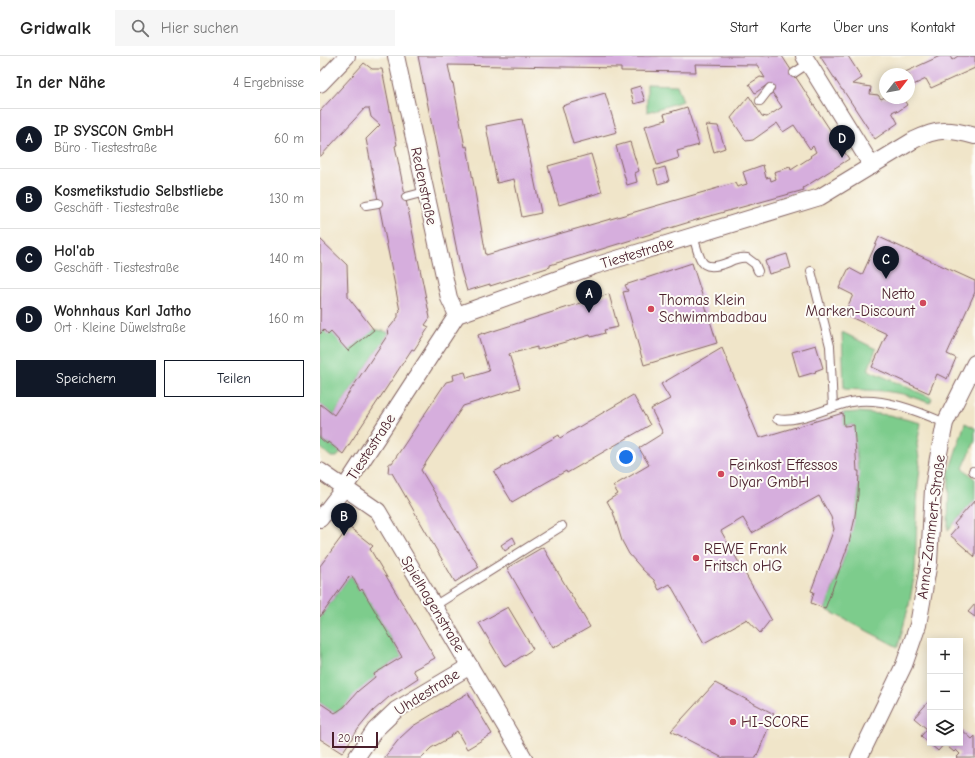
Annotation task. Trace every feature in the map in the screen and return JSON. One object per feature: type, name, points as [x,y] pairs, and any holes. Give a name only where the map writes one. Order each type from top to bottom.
[{"type":"street","points":[[320,84],[346,56]]},
{"type":"street","name":"Redenstraße","points":[[396,56],[449,298],[457,315]]},
{"type":"street","points":[[807,60],[872,166]]},
{"type":"street","name":"Tiestestraße","points":[[320,520],[345,487],[457,315],[594,266],[820,198],[914,140],[929,133],[945,130],[959,131],[975,136]]},
{"type":"street","name":"Anna-Zammert-Straße","points":[[859,758],[904,666],[918,625],[929,562],[934,489],[945,423],[974,367]]},
{"type":"street","name":"Spielhagenstraße","points":[[320,471],[378,511],[524,758]]},
{"type":"street","name":"Uhdestraße","points":[[356,758],[375,730],[396,710],[470,666]]},
{"type":"lane","points":[[794,73],[807,60]]},
{"type":"lane","points":[[760,101],[770,88]]},
{"type":"lane","points":[[406,197],[426,192]]},
{"type":"lane","points":[[366,205],[378,202]]},
{"type":"lane","points":[[694,236],[700,256],[705,265],[716,267],[736,259],[747,258],[755,264],[758,271]]},
{"type":"lane","points":[[811,271],[830,346],[833,407]]},
{"type":"lane","points":[[777,418],[783,420],[797,418],[852,401],[872,401],[916,411],[945,423]]},
{"type":"lane","points":[[434,606],[562,526]]},
{"type":"green space","points":[[647,84],[677,85],[683,101],[647,112]]},
{"type":"green space","points":[[324,330],[328,335],[331,332],[361,330],[377,330],[389,333],[334,415],[320,404],[320,334]]},
{"type":"green space","points":[[842,332],[876,349],[868,370],[932,398],[930,403],[903,394],[884,391],[844,389]]},
{"type":"green space","points":[[858,412],[889,415],[921,423],[917,444],[920,467],[915,572],[909,605],[898,647],[825,609],[841,567],[853,525],[858,496],[858,469],[853,425],[844,426],[843,413]]},
{"type":"green space","points":[[965,423],[975,428],[975,441],[963,468],[975,479],[975,500],[948,530],[949,472]]},
{"type":"green space","points":[[320,438],[341,452],[337,457],[331,457],[320,447]]},
{"type":"green space","points":[[352,576],[359,591],[362,589],[402,657],[374,674],[375,677],[335,713],[320,703],[320,617],[349,577]]},
{"type":"building","points":[[418,56],[782,56],[849,159],[803,188],[804,190],[706,217],[550,265],[550,267],[490,286],[490,284],[467,291],[461,271]],"holes":[[[695,64],[757,65],[765,78],[760,77],[749,84],[755,93],[767,85],[782,107],[767,117],[762,116],[749,96],[731,118],[746,141],[753,140],[777,123],[783,132],[794,125],[810,149],[813,146],[816,152],[810,156],[811,157],[791,170],[790,167],[774,172],[776,179],[771,181],[770,177],[766,178],[763,165],[743,172],[747,184],[737,187],[735,183],[486,255],[467,146],[465,147],[453,83],[452,84],[448,65],[621,68],[621,71],[696,72]]]},
{"type":"building","points":[[820,56],[848,56],[862,78],[853,84],[871,87],[870,94],[878,95],[879,104],[907,105],[897,112],[896,110],[892,112],[898,123],[875,139]]},
{"type":"building","points":[[940,56],[950,56],[952,60],[958,56],[975,56],[975,68],[931,88],[926,79],[915,84],[914,68]]},
{"type":"building","points":[[364,63],[372,69],[382,69],[397,145],[395,146],[430,318],[425,325],[429,327],[414,350],[412,349],[343,454],[328,442],[327,444],[320,438],[320,404],[334,415],[389,333],[387,331],[398,317],[398,313],[400,311],[366,139],[380,125],[371,117],[369,108],[365,108],[320,157],[320,111]]},
{"type":"building","points":[[640,86],[645,101],[634,104],[630,89]]},
{"type":"building","points":[[605,93],[617,132],[573,144],[562,106]]},
{"type":"building","points":[[687,107],[699,145],[677,151],[679,158],[657,165],[645,126],[666,120],[664,114]]},
{"type":"building","points":[[522,119],[541,213],[522,217],[514,179],[497,183],[486,126]]},
{"type":"building","points":[[706,125],[718,126],[725,148],[714,152]]},
{"type":"building","points":[[630,142],[639,171],[635,173],[637,182],[627,185],[616,146]]},
{"type":"building","points":[[591,154],[602,192],[559,205],[548,166]]},
{"type":"building","points":[[665,167],[669,181],[658,184],[654,170]]},
{"type":"building","points":[[879,237],[975,281],[975,292],[947,354],[956,358],[947,379],[937,374],[929,393],[872,367],[887,334],[844,314],[853,295],[839,288],[849,268],[862,275]]},
{"type":"building","points":[[320,239],[347,265],[348,297],[374,330],[348,351],[331,332],[328,335],[324,330],[320,334]]},
{"type":"building","points":[[787,254],[791,268],[769,274],[765,261]]},
{"type":"building","points":[[692,263],[717,343],[644,365],[623,292],[628,291],[625,285]]},
{"type":"building","points":[[609,294],[618,327],[604,330],[605,333],[591,337],[590,335],[537,350],[537,347],[509,354],[520,388],[463,406],[421,470],[479,567],[455,582],[392,473],[388,473],[389,463],[392,463],[446,382],[454,380],[453,375],[465,372],[467,378],[489,371],[478,335]]},
{"type":"building","points":[[816,345],[823,368],[815,371],[816,372],[799,377],[792,352]]},
{"type":"building","points":[[722,348],[759,438],[843,413],[844,426],[854,425],[857,471],[859,471],[858,495],[849,543],[825,609],[811,603],[814,592],[811,591],[834,529],[831,517],[819,496],[752,533],[743,518],[721,531],[771,619],[760,633],[747,619],[704,643],[670,584],[659,590],[654,580],[629,554],[622,541],[613,512],[607,501],[618,494],[613,486],[649,465],[639,448],[663,433],[651,409],[670,399],[661,384]]},
{"type":"building","points":[[633,395],[650,425],[567,473],[566,471],[512,502],[494,472],[559,435],[560,438]]},
{"type":"building","points":[[975,500],[975,557],[950,535],[957,527],[954,524]]},
{"type":"building","points":[[349,527],[373,546],[370,549],[435,658],[413,670],[418,678],[389,697],[373,711],[342,753],[320,739],[320,703],[335,713],[344,707],[358,691],[375,677],[374,674],[402,657],[362,589],[360,591],[352,576],[349,577],[320,617],[320,566]]},
{"type":"building","points":[[513,537],[516,543],[505,551],[501,545]]},
{"type":"building","points":[[543,547],[590,627],[553,648],[507,568]]},
{"type":"building","points":[[975,604],[975,617],[968,612]]},
{"type":"building","points":[[508,607],[533,649],[505,667],[479,623]]},
{"type":"building","points":[[715,683],[774,714],[756,758],[723,758],[671,731]]},
{"type":"building","points":[[468,693],[492,734],[467,749],[457,731],[450,736],[451,737],[431,748],[421,758],[384,758],[400,738],[413,726]]},
{"type":"building","points":[[927,703],[927,729],[914,718]]},
{"type":"building","points":[[927,729],[927,741],[921,736]]},
{"type":"building","points":[[963,731],[972,739],[975,736],[975,758],[956,758],[960,754],[956,750],[954,752],[948,747],[963,746]]},
{"type":"building","points":[[932,746],[942,746],[938,751]]},
{"type":"place","name":"Wohnhaus Karl Jatho","points":[[842,158]]},
{"type":"place","name":"Hol'ab","points":[[886,279]]},
{"type":"place","name":"Netto Marken-Discount","points":[[923,303]]},
{"type":"place","name":"Thomas Klein Schwimmbadbau","points":[[651,309]]},
{"type":"place","name":"IP SYSCON GmbH","points":[[589,313]]},
{"type":"place","name":"Feinkost Effessos Diyar GmbH","points":[[721,474]]},
{"type":"place","name":"Kosmetikstudio Selbstliebe","points":[[344,536]]},
{"type":"place","name":"REWE Frank Fritsch oHG","points":[[696,558]]},
{"type":"place","name":"HI-SCORE","points":[[733,722]]}]
